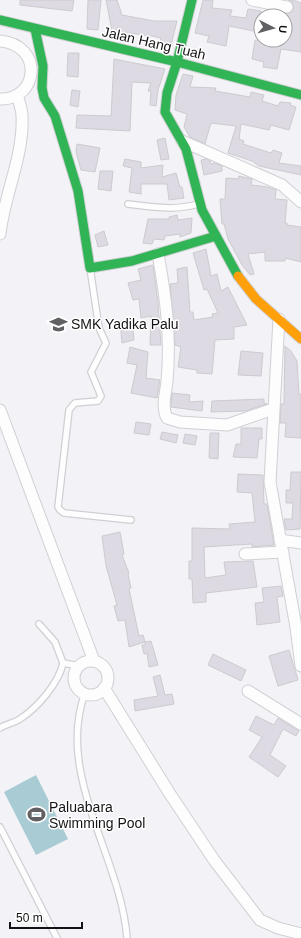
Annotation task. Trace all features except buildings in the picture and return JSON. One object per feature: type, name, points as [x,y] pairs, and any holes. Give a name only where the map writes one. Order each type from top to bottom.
[{"type":"street","points":[[192,0],[177,62],[167,93],[165,112],[182,141],[190,160],[201,203],[234,270],[248,289],[301,339]]},
{"type":"street","points":[[252,0],[286,7]]},
{"type":"street","points":[[0,99],[17,95],[27,86],[31,74],[30,61],[23,50],[18,46],[3,42],[5,21]]},
{"type":"street","name":"Jalan Hang Tuah","points":[[5,21],[177,62],[301,95]]},
{"type":"street","points":[[35,29],[43,66],[42,88],[44,98],[55,116],[78,191],[90,268],[158,254],[216,236]]},
{"type":"street","points":[[0,234],[2,213],[15,166],[21,133],[22,115],[17,95]]},
{"type":"street","points":[[182,141],[282,185],[301,202]]},
{"type":"street","points":[[158,254],[169,326],[168,374],[164,407],[167,418],[180,422],[227,425],[273,409]]},
{"type":"street","points":[[279,319],[270,482],[301,666]]},
{"type":"street","points":[[0,410],[94,661]]},
{"type":"street","points":[[280,540],[301,543]]},
{"type":"street","points":[[245,554],[282,552]]},
{"type":"street","points":[[94,661],[100,664],[106,670],[107,679],[104,688],[97,693],[85,693],[80,690],[75,682],[75,673],[79,666],[85,662],[94,661]]},
{"type":"street","points":[[104,688],[170,794],[214,860],[260,920],[278,928],[301,934]]},
{"type":"street","points":[[248,691],[301,724]]},
{"type":"lane","points":[[128,204],[169,209],[183,208],[201,203]]},
{"type":"lane","points":[[90,268],[99,328],[106,343],[91,372],[101,396],[98,401],[75,403],[69,410],[58,507],[64,512],[132,520]]},
{"type":"lane","points":[[0,728],[19,720],[40,701],[52,687],[61,671],[63,663],[54,642],[39,624]]},
{"type":"lane","points":[[63,663],[79,666]]},
{"type":"lane","points":[[85,693],[80,706],[77,738],[80,768],[117,890],[127,938]]},
{"type":"lane","points":[[0,827],[57,938]]},
{"type":"water","name":"Paluabara Swimming Pool","points":[[36,775],[68,839],[36,855],[4,792]]},
{"type":"traffic: fast","points":[[192,0],[177,62],[167,93],[165,112],[186,149],[202,210],[238,276]]},
{"type":"traffic: fast","points":[[0,20],[177,62],[301,95]]},
{"type":"traffic: fast","points":[[35,29],[43,66],[42,88],[44,98],[55,116],[78,191],[90,268],[132,261],[216,236]]},
{"type":"traffic: slow","points":[[238,276],[256,299],[301,339]]},
{"type":"place","name":"SMK Yadika Palu","points":[[58,324]]},
{"type":"place","name":"Paluabara Swimming Pool","points":[[36,815]]}]
